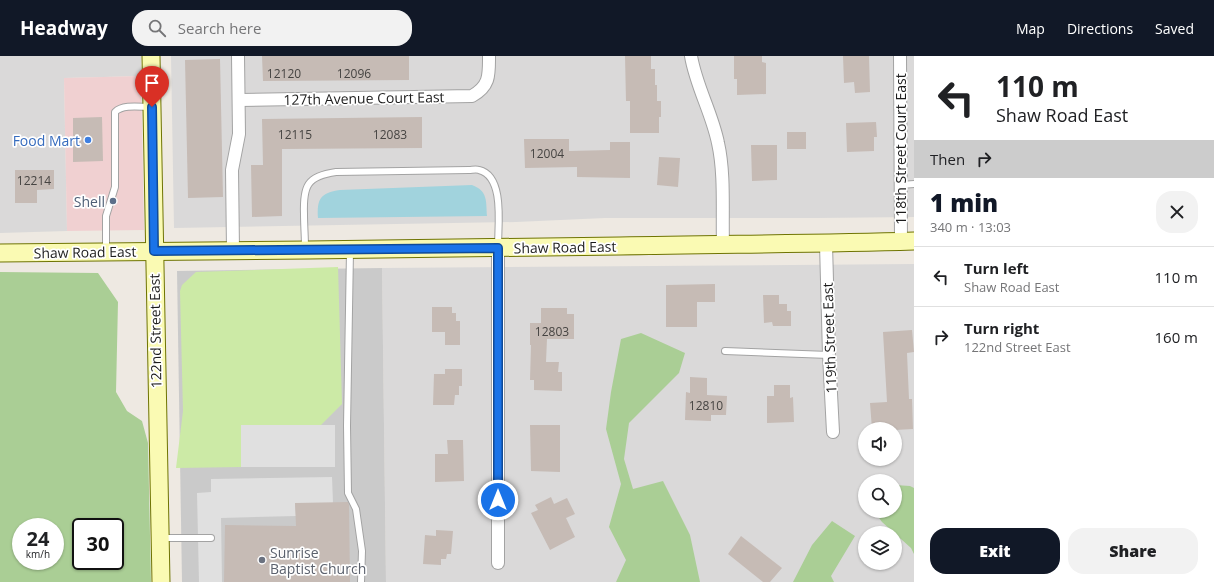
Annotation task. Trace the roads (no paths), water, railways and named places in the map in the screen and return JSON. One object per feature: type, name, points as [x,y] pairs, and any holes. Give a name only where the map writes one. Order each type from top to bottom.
[{"type":"main road","name":"122nd Street East","points":[[151,56],[161,582]]},
{"type":"main road","name":"Shaw Road East","points":[[0,253],[826,244],[907,241]]},
{"type":"street","points":[[233,250],[232,170],[239,134],[238,56]]},
{"type":"street","name":"127th Avenue Court East","points":[[239,100],[472,96],[480,92],[486,85],[489,74],[489,56]]},
{"type":"street","points":[[691,56],[699,87],[713,121],[718,145],[721,169],[723,244]]},
{"type":"street","name":"118th Street Court East","points":[[900,56],[901,185],[907,241]]},
{"type":"street","name":"119th Street East","points":[[826,244],[833,432]]},
{"type":"street","points":[[498,248],[498,563]]},
{"type":"lane","points":[[106,252],[106,216],[115,186],[116,112],[118,109],[124,108],[152,107]]},
{"type":"lane","points":[[305,250],[305,190],[309,183],[316,177],[336,172],[469,170],[479,170],[493,181],[498,206],[498,248]]},
{"type":"lane","points":[[901,185],[914,184]]},
{"type":"lane","points":[[350,249],[347,426],[348,493],[356,509],[362,551],[361,582]]},
{"type":"lane","points":[[725,351],[829,355]]},
{"type":"lane","points":[[160,538],[211,538]]},
{"type":"water","points":[[472,185],[484,193],[487,216],[318,218],[318,206],[321,198],[333,191]]},
{"type":"place","name":"Food Mart","points":[[88,140]]},
{"type":"place","name":"Shell","points":[[113,201]]},
{"type":"place","name":"Sunrise Baptist Church","points":[[262,560]]}]
